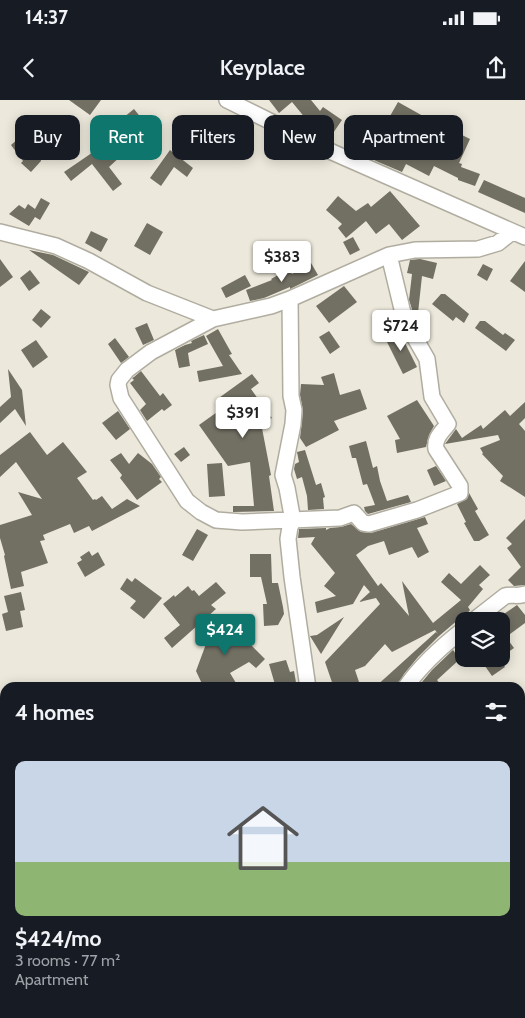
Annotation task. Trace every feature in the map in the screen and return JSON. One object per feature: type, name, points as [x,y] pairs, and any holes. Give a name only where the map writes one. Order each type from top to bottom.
[{"type":"street","points":[[226,100],[332,152],[518,234]]},
{"type":"street","points":[[0,232],[56,246],[124,279],[147,293],[213,319]]},
{"type":"street","points":[[389,255],[407,324],[427,358],[432,397],[448,424],[438,437],[436,449],[460,486],[460,493],[417,510],[369,524],[363,523],[354,513],[340,518],[242,522],[216,520],[201,512],[187,501],[121,398],[118,385],[119,380],[127,370],[151,352],[213,319],[271,306],[389,255],[415,250],[478,249],[518,234]]},
{"type":"street","points":[[290,299],[291,396],[294,410],[283,475],[293,521],[288,539],[307,682]]},
{"type":"street","points":[[485,612],[505,596],[525,594]]},
{"type":"street","points":[[410,682],[455,636]]},
{"type":"building","points":[[69,100],[101,100],[90,115]]},
{"type":"building","points":[[269,100],[311,100],[320,111],[323,107],[342,120],[334,132],[334,115],[303,115],[292,102],[279,113]]},
{"type":"building","points":[[398,102],[421,115],[391,115]]},
{"type":"building","points":[[134,109],[139,115],[127,115]]},
{"type":"building","points":[[463,136],[470,139],[463,154]]},
{"type":"building","points":[[15,142],[15,150],[11,145]]},
{"type":"building","points":[[170,150],[172,152],[172,160],[183,160],[193,168],[187,177],[174,167],[161,186],[150,178]]},
{"type":"building","points":[[90,154],[90,160],[117,160],[109,167],[122,184],[113,191],[92,164],[71,181],[64,172]]},
{"type":"building","points":[[41,160],[31,172],[21,163],[23,161]]},
{"type":"building","points":[[374,160],[460,160],[459,163],[462,164],[461,167],[480,174],[475,186],[458,180],[458,178],[434,166],[429,176],[406,164],[402,172]]},
{"type":"building","points":[[484,180],[525,198],[525,213],[478,192]]},
{"type":"building","points":[[390,191],[420,226],[402,240],[389,224],[376,234],[366,221],[346,238],[338,228],[342,224],[326,210],[338,196],[356,211],[368,203],[371,207]]},
{"type":"building","points":[[41,198],[50,203],[40,220],[35,217],[29,226],[9,214],[19,205],[25,209],[28,204],[35,209]]},
{"type":"building","points":[[147,223],[163,232],[150,255],[134,246]]},
{"type":"building","points":[[91,231],[108,239],[101,252],[85,243]]},
{"type":"building","points":[[353,237],[360,250],[350,255],[343,242]]},
{"type":"building","points":[[29,250],[53,255],[89,272],[79,285]]},
{"type":"building","points":[[0,259],[13,277],[0,287]]},
{"type":"building","points":[[420,259],[437,263],[433,279],[422,276],[418,313],[413,313],[409,300],[412,274],[407,273],[410,260]]},
{"type":"building","points":[[525,261],[525,292],[510,281]]},
{"type":"building","points":[[311,263],[318,275],[290,289],[290,287],[264,298],[250,301],[246,290],[272,280],[289,269],[292,274]]},
{"type":"building","points":[[483,264],[493,269],[487,281],[477,275]]},
{"type":"building","points":[[30,270],[40,283],[29,291],[20,278]]},
{"type":"building","points":[[245,275],[251,286],[226,298],[221,288]]},
{"type":"building","points":[[344,286],[357,302],[329,323],[316,306]]},
{"type":"building","points":[[441,294],[445,294],[469,314],[464,323],[456,317],[453,321],[432,304]]},
{"type":"building","points":[[41,309],[51,317],[41,328],[32,320]]},
{"type":"building","points":[[480,321],[485,321],[503,335],[505,333],[515,340],[506,351],[475,328]]},
{"type":"building","points":[[147,323],[154,340],[143,345],[135,328]]},
{"type":"building","points":[[218,329],[232,354],[229,355],[242,374],[199,382],[197,371],[223,366],[206,336]]},
{"type":"building","points":[[398,329],[417,367],[403,374],[384,336]]},
{"type":"building","points":[[329,331],[340,347],[330,354],[319,337]]},
{"type":"building","points":[[204,335],[208,344],[188,353],[190,366],[179,368],[175,350],[192,343],[191,341]]},
{"type":"building","points":[[115,338],[129,357],[121,363],[108,344]]},
{"type":"building","points":[[36,340],[48,357],[33,368],[21,350]]},
{"type":"building","points":[[8,369],[22,390],[26,426],[15,409],[0,423],[0,407],[11,397]]},
{"type":"building","points":[[141,371],[160,396],[163,393],[172,405],[164,411],[162,409],[147,421],[140,410],[146,404],[130,383],[134,380],[132,378]]},
{"type":"building","points":[[334,373],[340,395],[360,389],[367,409],[334,421],[339,430],[306,447],[300,438],[303,411],[300,395],[301,384],[324,385],[321,377]]},
{"type":"building","points":[[252,374],[259,383],[251,389],[272,418],[261,423],[271,475],[269,476],[274,511],[233,512],[233,506],[254,506],[250,462],[228,466],[199,425],[220,410],[216,400]]},
{"type":"building","points":[[417,400],[434,426],[426,447],[397,453],[395,440],[400,439],[387,416]]},
{"type":"building","points":[[525,402],[525,418],[519,424],[525,431],[525,497],[500,481],[503,476],[482,454],[480,448],[500,440],[498,435],[445,444],[456,429],[462,438],[481,425],[483,429],[505,410],[510,416]]},
{"type":"building","points":[[118,411],[130,429],[116,440],[102,423]]},
{"type":"building","points":[[30,432],[47,455],[63,442],[87,472],[77,478],[93,500],[102,496],[112,509],[127,499],[140,506],[92,531],[89,526],[74,533],[70,524],[43,535],[45,540],[40,541],[48,563],[21,572],[24,586],[11,589],[0,538],[0,525],[32,515],[18,492],[42,499],[16,462],[0,477],[0,455]]},
{"type":"building","points":[[366,441],[373,468],[377,466],[387,501],[408,495],[411,502],[368,514],[365,511],[364,507],[375,505],[367,484],[363,485],[356,458],[352,458],[349,446]]},
{"type":"building","points":[[184,447],[190,455],[181,462],[174,454]]},
{"type":"building","points":[[305,450],[316,485],[321,483],[325,497],[323,498],[324,509],[308,510],[307,496],[302,477],[297,479],[294,469],[295,464],[299,462],[297,452]]},
{"type":"building","points":[[121,453],[129,464],[138,453],[152,464],[161,477],[159,479],[162,482],[137,500],[120,478],[122,475],[110,460]]},
{"type":"building","points":[[222,463],[225,496],[209,497],[207,464]]},
{"type":"building","points":[[436,466],[446,481],[434,486],[427,470]]},
{"type":"building","points":[[469,493],[478,509],[475,511],[489,535],[479,541],[474,541],[464,523],[466,522],[457,504],[467,499]]},
{"type":"building","points":[[425,517],[428,524],[417,528],[429,552],[418,558],[412,547],[389,555],[384,541],[368,546],[356,555],[378,586],[381,583],[409,616],[402,581],[433,623],[461,600],[441,582],[449,573],[461,584],[480,565],[490,575],[479,585],[483,589],[468,607],[470,610],[468,612],[455,612],[455,622],[418,657],[399,682],[381,682],[436,632],[438,634],[435,630],[392,652],[385,644],[365,666],[355,670],[359,682],[332,682],[325,662],[380,604],[376,598],[359,602],[370,592],[364,585],[353,604],[317,613],[315,602],[336,596],[324,586],[335,573],[311,544],[315,537],[298,538],[299,529],[326,528],[326,530],[351,524],[361,532],[371,533]]},
{"type":"building","points":[[525,519],[525,585],[514,586],[508,580],[521,567],[507,548],[512,544],[506,538]]},
{"type":"building","points":[[197,529],[208,535],[193,561],[182,555]]},
{"type":"building","points":[[89,551],[92,556],[98,552],[105,565],[85,577],[77,563],[82,560],[80,557]]},
{"type":"building","points":[[250,554],[271,554],[272,583],[278,583],[284,614],[278,625],[264,626],[263,604],[267,604],[261,577],[250,577]]},
{"type":"building","points":[[127,578],[132,582],[135,578],[162,598],[144,619],[130,608],[136,601],[120,589]]},
{"type":"building","points":[[216,582],[226,593],[211,605],[216,609],[172,648],[164,638],[180,625],[163,604],[188,586],[199,596]]},
{"type":"building","points":[[21,592],[25,610],[20,611],[23,627],[6,631],[2,614],[8,612],[4,596]]},
{"type":"building","points":[[517,605],[525,615],[525,623],[510,634],[510,612],[507,612]]},
{"type":"building","points":[[223,614],[235,623],[232,626],[265,659],[256,668],[249,662],[230,673],[235,682],[201,682],[196,671],[206,644]]},
{"type":"building","points":[[344,617],[321,654],[310,636],[317,635]]},
{"type":"building","points":[[510,642],[514,648],[510,651]]},
{"type":"building","points":[[453,650],[455,653],[455,664],[437,680],[438,682],[422,682]]},
{"type":"building","points":[[286,660],[290,672],[294,671],[296,682],[274,682],[269,664]]},
{"type":"building","points":[[486,667],[505,667],[492,676]]}]
